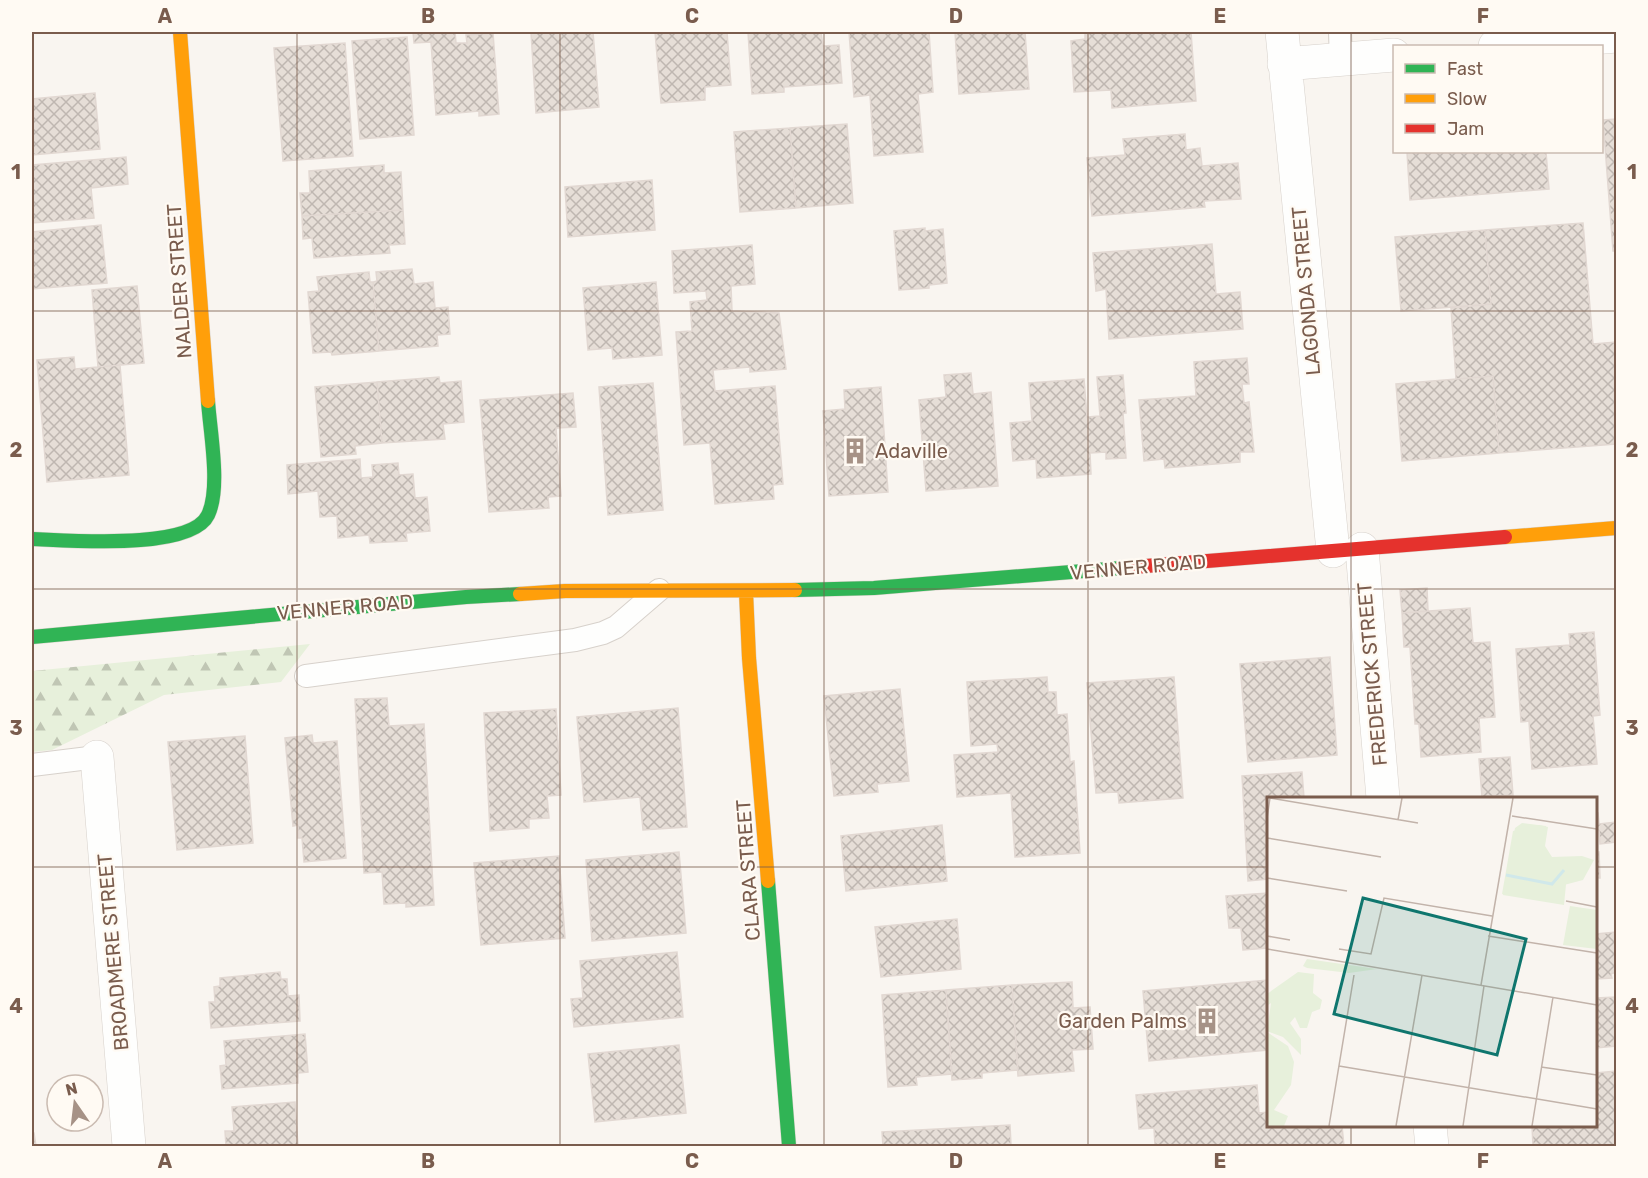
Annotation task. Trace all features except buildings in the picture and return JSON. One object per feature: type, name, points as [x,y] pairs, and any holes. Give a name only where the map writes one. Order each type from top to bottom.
[{"type":"street","name":"NALDER STREET","points":[[32,539],[173,537],[202,525],[208,516],[214,480],[180,32]]},
{"type":"street","name":"LAGONDA STREET","points":[[1282,32],[1284,64],[1348,550]]},
{"type":"street","points":[[1507,45],[1617,36]]},
{"type":"street","points":[[1284,64],[1341,46],[1393,55]]},
{"type":"street","name":"VENNER ROAD","points":[[32,636],[466,597],[565,591],[746,592],[874,588],[1617,528]]},
{"type":"street","name":"FREDERICK STREET","points":[[1348,550],[1383,797]]},
{"type":"street","name":"CLARA STREET","points":[[746,592],[749,658],[759,747],[789,1146]]},
{"type":"street","name":"BROADMERE STREET","points":[[98,757],[129,1146]]},
{"type":"street","points":[[1430,1127],[1432,1146]]},
{"type":"lane","points":[[306,676],[575,640],[616,627],[659,590]]},
{"type":"lane","points":[[32,765],[98,757]]},
{"type":"green space","points":[[310,644],[281,682],[164,695],[52,750],[32,752],[32,671]]},
{"type":"traffic: fast","points":[[32,539],[99,541],[154,539],[178,534],[197,526],[208,515],[214,490],[214,460],[208,401]]},
{"type":"traffic: fast","points":[[795,590],[874,588],[1121,568]]},
{"type":"traffic: fast","points":[[32,637],[520,594]]},
{"type":"traffic: fast","points":[[768,881],[789,1146]]},
{"type":"traffic: slow","points":[[180,32],[208,401]]},
{"type":"traffic: slow","points":[[1505,537],[1616,528]]},
{"type":"traffic: slow","points":[[520,594],[565,591],[795,590]]},
{"type":"traffic: slow","points":[[746,592],[749,658],[768,881]]},
{"type":"traffic: jam","points":[[1121,568],[1505,537]]},
{"type":"place","name":"Adaville","points":[[855,451]]},
{"type":"place","name":"Garden Palms","points":[[1207,1021]]}]
